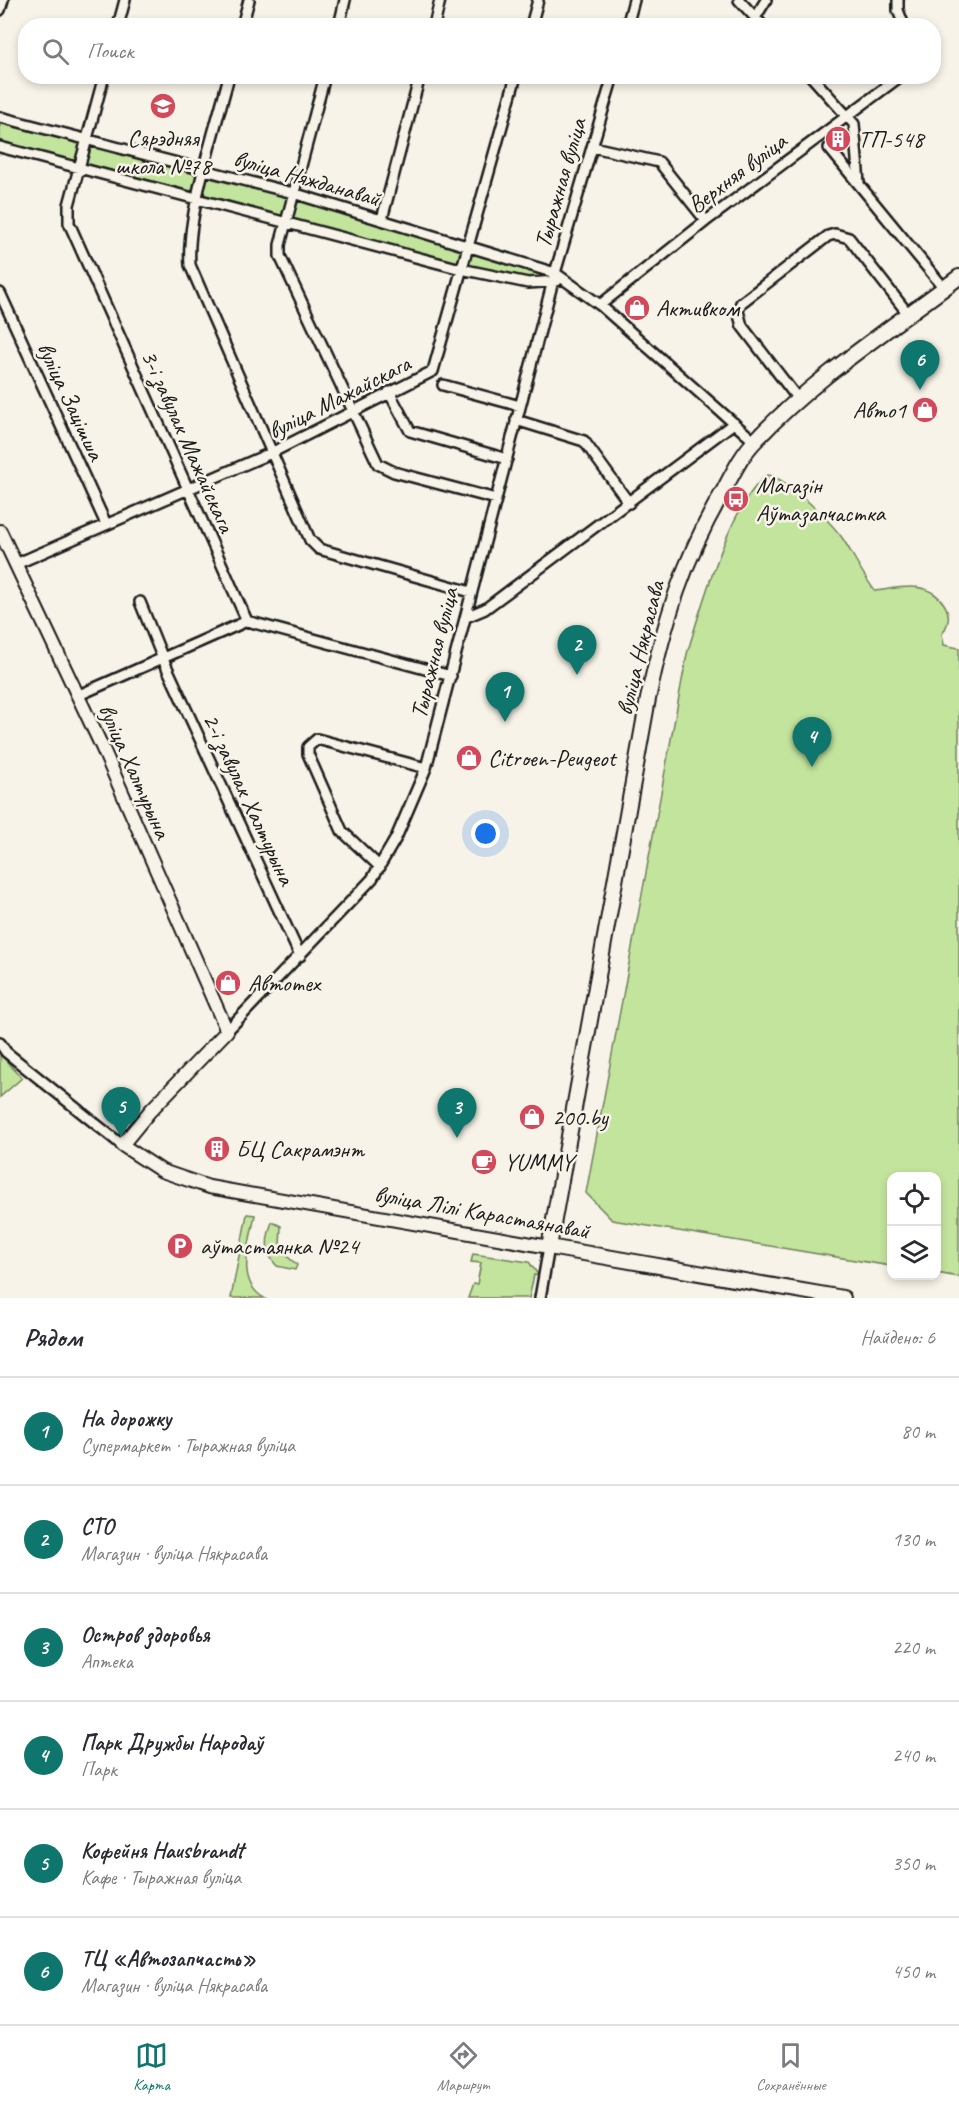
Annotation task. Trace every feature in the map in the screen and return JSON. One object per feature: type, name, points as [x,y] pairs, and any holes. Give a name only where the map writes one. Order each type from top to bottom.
[{"type":"main road","name":"вуліца Някрасава","points":[[549,1247],[648,699],[665,624],[680,578],[699,532],[754,441],[798,399],[959,277]]},
{"type":"main road","name":"вуліца Лілі Карастаянавай","points":[[549,1247],[843,1298]]},
{"type":"street","points":[[0,10],[3,0]]},
{"type":"street","points":[[120,18],[125,0]]},
{"type":"street","points":[[244,18],[249,0]]},
{"type":"street","points":[[341,18],[345,0]]},
{"type":"street","points":[[436,18],[440,0]]},
{"type":"street","points":[[533,18],[538,0]]},
{"type":"street","points":[[629,18],[634,0]]},
{"type":"street","points":[[738,0],[755,18],[766,0]]},
{"type":"street","points":[[898,0],[901,18]]},
{"type":"street","name":"3-і завулак Мажайскага","points":[[102,84],[68,211],[71,229],[189,487],[247,621]]},
{"type":"street","points":[[227,84],[198,199],[189,256],[192,274],[310,540],[319,549],[471,592]]},
{"type":"street","points":[[323,84],[280,245],[280,256],[378,464],[386,469],[496,499]]},
{"type":"street","points":[[382,219],[418,84]]},
{"type":"street","name":"вуліца Мажайскага","points":[[15,564],[271,453],[352,410],[429,374],[436,365],[467,245],[514,84]]},
{"type":"street","name":"Тыражная вуліца","points":[[122,1145],[150,1111],[356,899],[380,867],[426,768],[554,277],[611,84]]},
{"type":"street","points":[[818,84],[855,124],[859,183]]},
{"type":"street","name":"Верхняя вуліца","points":[[600,305],[706,221],[890,84]]},
{"type":"street","name":"вуліца Няжданавай","points":[[0,117],[293,193],[467,245],[565,279],[600,305],[754,441]]},
{"type":"street","name":"вуліца Няжданавай","points":[[0,147],[461,269],[528,283],[554,277]]},
{"type":"street","points":[[593,147],[659,162],[706,221]]},
{"type":"street","points":[[829,148],[944,288]]},
{"type":"street","points":[[798,399],[742,326],[738,311],[741,303],[819,243],[835,234],[849,238],[909,315]]},
{"type":"street","name":"вуліца Зацішша","points":[[0,293],[106,524]]},
{"type":"street","points":[[443,385],[520,406]]},
{"type":"street","points":[[389,392],[410,431],[507,459]]},
{"type":"street","points":[[516,420],[584,441],[629,503]]},
{"type":"street","points":[[466,617],[485,609],[734,423]]},
{"type":"street","name":"вуліца Халтурына","points":[[0,531],[78,695],[227,1031]]},
{"type":"street","name":"2-і завулак Халтурына","points":[[140,602],[163,659],[300,956]]},
{"type":"street","points":[[78,695],[247,621],[451,676]]},
{"type":"street","points":[[380,867],[342,831],[308,754],[308,747],[317,740],[426,768]]},
{"type":"street","points":[[0,1043],[6,1052],[122,1145]]},
{"type":"street","name":"вуліца Лілі Карастаянавай","points":[[122,1145],[162,1171],[209,1187],[549,1247]]},
{"type":"street","points":[[540,1298],[549,1247]]},
{"type":"green space","points":[[0,117],[174,162],[551,271],[549,283],[528,283],[0,147]]},
{"type":"green space","points":[[768,475],[797,492],[829,522],[843,539],[875,591],[913,587],[930,591],[937,596],[944,604],[948,616],[948,623],[942,634],[944,645],[959,648],[959,1277],[941,1274],[941,1172],[887,1172],[887,1265],[612,1220],[586,1193],[687,654],[718,557],[742,507],[754,488]]},
{"type":"green space","points":[[0,1054],[22,1078],[0,1097]]},
{"type":"green space","points":[[247,1214],[255,1215],[248,1249],[247,1272],[255,1291],[264,1298],[231,1298]]},
{"type":"green space","points":[[272,1222],[281,1226],[280,1246],[284,1246],[288,1257],[297,1265],[295,1270],[277,1266],[270,1256],[268,1234]]},
{"type":"green space","points":[[473,1254],[529,1262],[539,1276],[534,1275],[529,1298],[468,1298],[473,1284],[477,1284],[481,1263],[471,1262]]},
{"type":"place","name":"Сярэдняя школа №78","points":[[163,106]]},
{"type":"place","name":"ТП-548","points":[[838,139]]},
{"type":"place","name":"Активком","points":[[637,308]]},
{"type":"place","name":"ТЦ «Автозапчасть»","points":[[920,390]]},
{"type":"place","name":"Авто1","points":[[925,410]]},
{"type":"place","name":"Магазін Аўтазапчастка","points":[[736,499]]},
{"type":"place","name":"СТО","points":[[577,675]]},
{"type":"place","name":"На дорожку","points":[[505,722]]},
{"type":"place","name":"Citroen-Peugeot","points":[[469,758]]},
{"type":"place","name":"Парк Дружбы Народаў","points":[[812,767]]},
{"type":"place","name":"Автотех","points":[[228,983]]},
{"type":"place","name":"200.by","points":[[532,1117]]},
{"type":"place","name":"Кофейня Hausbrandt","points":[[121,1137]]},
{"type":"place","name":"Остров здоровья","points":[[457,1138]]},
{"type":"place","name":"БЦ Сакрамэнт","points":[[217,1149]]},
{"type":"place","name":"YUMMY","points":[[484,1162]]},
{"type":"place","name":"аўтастаянка №24","points":[[180,1246]]}]
